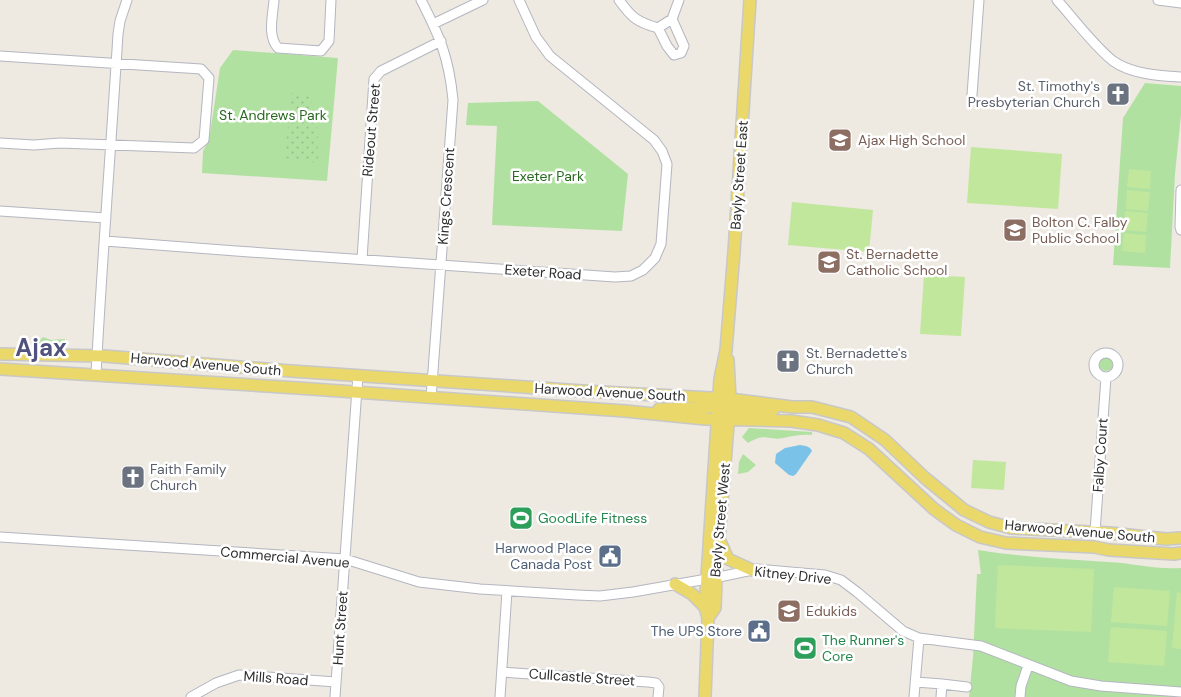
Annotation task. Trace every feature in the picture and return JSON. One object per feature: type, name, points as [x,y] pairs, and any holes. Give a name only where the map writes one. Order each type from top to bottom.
[{"type":"main road","name":"Bayly Street East","points":[[725,417],[720,379],[726,350],[734,252],[750,0]]},
{"type":"main road","name":"Harwood Avenue South","points":[[0,354],[97,356],[812,407],[851,417],[885,440],[925,478],[964,510],[988,522],[1011,528],[1095,532],[1166,539],[1181,538]]},
{"type":"main road","points":[[237,385],[240,367]]},
{"type":"main road","name":"Harwood Avenue South","points":[[0,369],[96,374],[578,409],[725,417],[818,425],[844,433],[869,449],[934,509],[956,525],[980,537],[1006,543],[1094,547],[1109,550],[1174,554],[1181,552]]},
{"type":"main road","points":[[578,409],[583,391]]},
{"type":"main road","points":[[625,411],[706,408],[723,401]]},
{"type":"main road","points":[[725,417],[738,410],[779,410],[792,407]]},
{"type":"main road","name":"Bayly Street West","points":[[711,579],[719,540],[725,417]]},
{"type":"main road","name":"Bayly Street West","points":[[705,697],[707,612],[715,608],[711,579],[725,417]]},
{"type":"main road","points":[[1094,547],[1095,532]]},
{"type":"main road","points":[[719,540],[728,558],[752,570]]},
{"type":"main road","points":[[675,584],[692,594],[707,612]]},
{"type":"street","points":[[96,374],[109,145],[120,21],[127,0]]},
{"type":"street","points":[[274,0],[271,37],[273,43],[278,48],[321,52],[329,41],[331,0]]},
{"type":"street","name":"Kings Crescent","points":[[421,0],[440,41],[450,72],[453,100],[432,398]]},
{"type":"street","points":[[433,24],[483,0]]},
{"type":"street","name":"Exeter Road","points":[[105,241],[615,277],[631,276],[643,270],[655,258],[661,244],[667,164],[662,151],[654,140],[550,56],[536,37],[519,0]]},
{"type":"street","points":[[619,0],[626,11],[639,23],[658,28],[672,19],[679,0]]},
{"type":"street","points":[[972,95],[979,0]]},
{"type":"street","points":[[1057,0],[1114,62],[1135,71],[1155,76],[1181,77]]},
{"type":"street","points":[[1158,0],[1181,3]]},
{"type":"street","points":[[658,28],[674,55],[681,54],[684,46],[672,19]]},
{"type":"street","name":"Rideout Street","points":[[362,259],[374,79],[381,71],[440,41]]},
{"type":"street","points":[[0,56],[201,69],[209,78],[204,140],[194,148],[60,143],[34,145],[0,143]]},
{"type":"street","points":[[1181,190],[1181,230]]},
{"type":"street","points":[[0,212],[106,218]]},
{"type":"street","points":[[356,393],[358,376]]},
{"type":"street","name":"Falby Court","points":[[1095,532],[1106,377]]},
{"type":"street","name":"Hunt Street","points":[[335,697],[356,393]]},
{"type":"street","name":"Commercial Avenue","points":[[0,538],[345,559],[419,582],[507,591],[600,596],[711,579]]},
{"type":"street","name":"Kitney Drive","points":[[711,579],[752,570],[825,575],[841,580],[903,631],[919,638],[973,644],[1071,681],[1101,686],[1181,692]]},
{"type":"street","points":[[500,697],[507,591]]},
{"type":"street","points":[[914,697],[919,638]]},
{"type":"street","points":[[1020,697],[1021,686],[1028,666]]},
{"type":"street","name":"Cullcastle Street","points":[[502,672],[656,683],[659,687],[658,697]]},
{"type":"street","name":"Mills Road","points":[[191,697],[216,683],[239,674],[336,682]]},
{"type":"street","points":[[916,682],[967,687]]},
{"type":"street","points":[[941,697],[942,684]]},
{"type":"green space","name":"St. Andrews Park","points":[[233,50],[338,58],[327,181],[202,173],[203,151],[209,140],[220,68]]},
{"type":"green space","points":[[1145,83],[1181,86],[1181,115],[1175,174],[1170,268],[1113,265],[1123,118]]},
{"type":"green space","points":[[291,93],[312,96],[311,117],[317,117],[318,163],[285,158]]},
{"type":"green space","name":"Exeter Park","points":[[538,101],[628,174],[622,231],[492,225],[497,126],[466,125],[468,103]]},
{"type":"green space","points":[[971,147],[1062,154],[1058,209],[967,203]]},
{"type":"green space","points":[[1129,169],[1151,171],[1150,189],[1127,187]]},
{"type":"green space","points":[[1127,190],[1150,192],[1148,211],[1126,209]]},
{"type":"green space","points":[[792,202],[873,210],[869,252],[788,245]]},
{"type":"green space","points":[[1125,211],[1148,213],[1146,232],[1124,230]]},
{"type":"green space","points":[[1124,233],[1146,235],[1145,253],[1122,251]]},
{"type":"green space","points":[[924,275],[965,277],[961,336],[920,334]]},
{"type":"green space","points":[[43,337],[51,340],[65,339],[64,347],[36,345]]},
{"type":"green space","points":[[1103,357],[1109,357],[1113,364],[1109,371],[1103,371],[1099,367],[1099,361]]},
{"type":"green space","points":[[749,428],[812,432],[812,435],[778,439],[763,437],[748,443],[742,437]]},
{"type":"green space","points":[[743,454],[756,465],[748,472],[738,474],[739,462]]},
{"type":"green space","points":[[973,460],[1006,462],[1004,490],[971,488]]},
{"type":"green space","points":[[978,550],[1027,556],[1181,568],[1181,697],[969,697],[977,574],[981,574]]},
{"type":"green space","points":[[998,565],[1094,569],[1091,632],[995,628]]},
{"type":"green space","points":[[1114,587],[1170,591],[1167,626],[1111,622]]},
{"type":"green space","points":[[1177,592],[1181,593],[1181,649],[1172,648]]},
{"type":"green space","points":[[1111,627],[1167,631],[1164,666],[1108,662]]},
{"type":"water","points":[[800,445],[810,448],[812,451],[796,474],[793,476],[789,475],[775,463],[776,454],[785,448]]},
{"type":"place","name":"St. Timothy's Presbyterian Church","points":[[1118,94]]},
{"type":"place","name":"Ajax High School","points":[[840,140]]},
{"type":"place","name":"Bolton C. Falby Public School","points":[[1015,230]]},
{"type":"place","name":"St. Bernadette Catholic School","points":[[829,262]]},
{"type":"place","name":"St. Bernadette's Church","points":[[788,361]]},
{"type":"place","name":"Faith Family Church","points":[[133,477]]},
{"type":"place","name":"GoodLife Fitness","points":[[521,518]]},
{"type":"place","name":"Harwood Place Canada Post","points":[[610,556]]},
{"type":"place","name":"Edukids","points":[[789,611]]},
{"type":"place","name":"The UPS Store","points":[[759,631]]},
{"type":"place","name":"The Runner's Core","points":[[805,648]]},
{"type":"district","name":"Ajax","points":[[41,348]]}]
